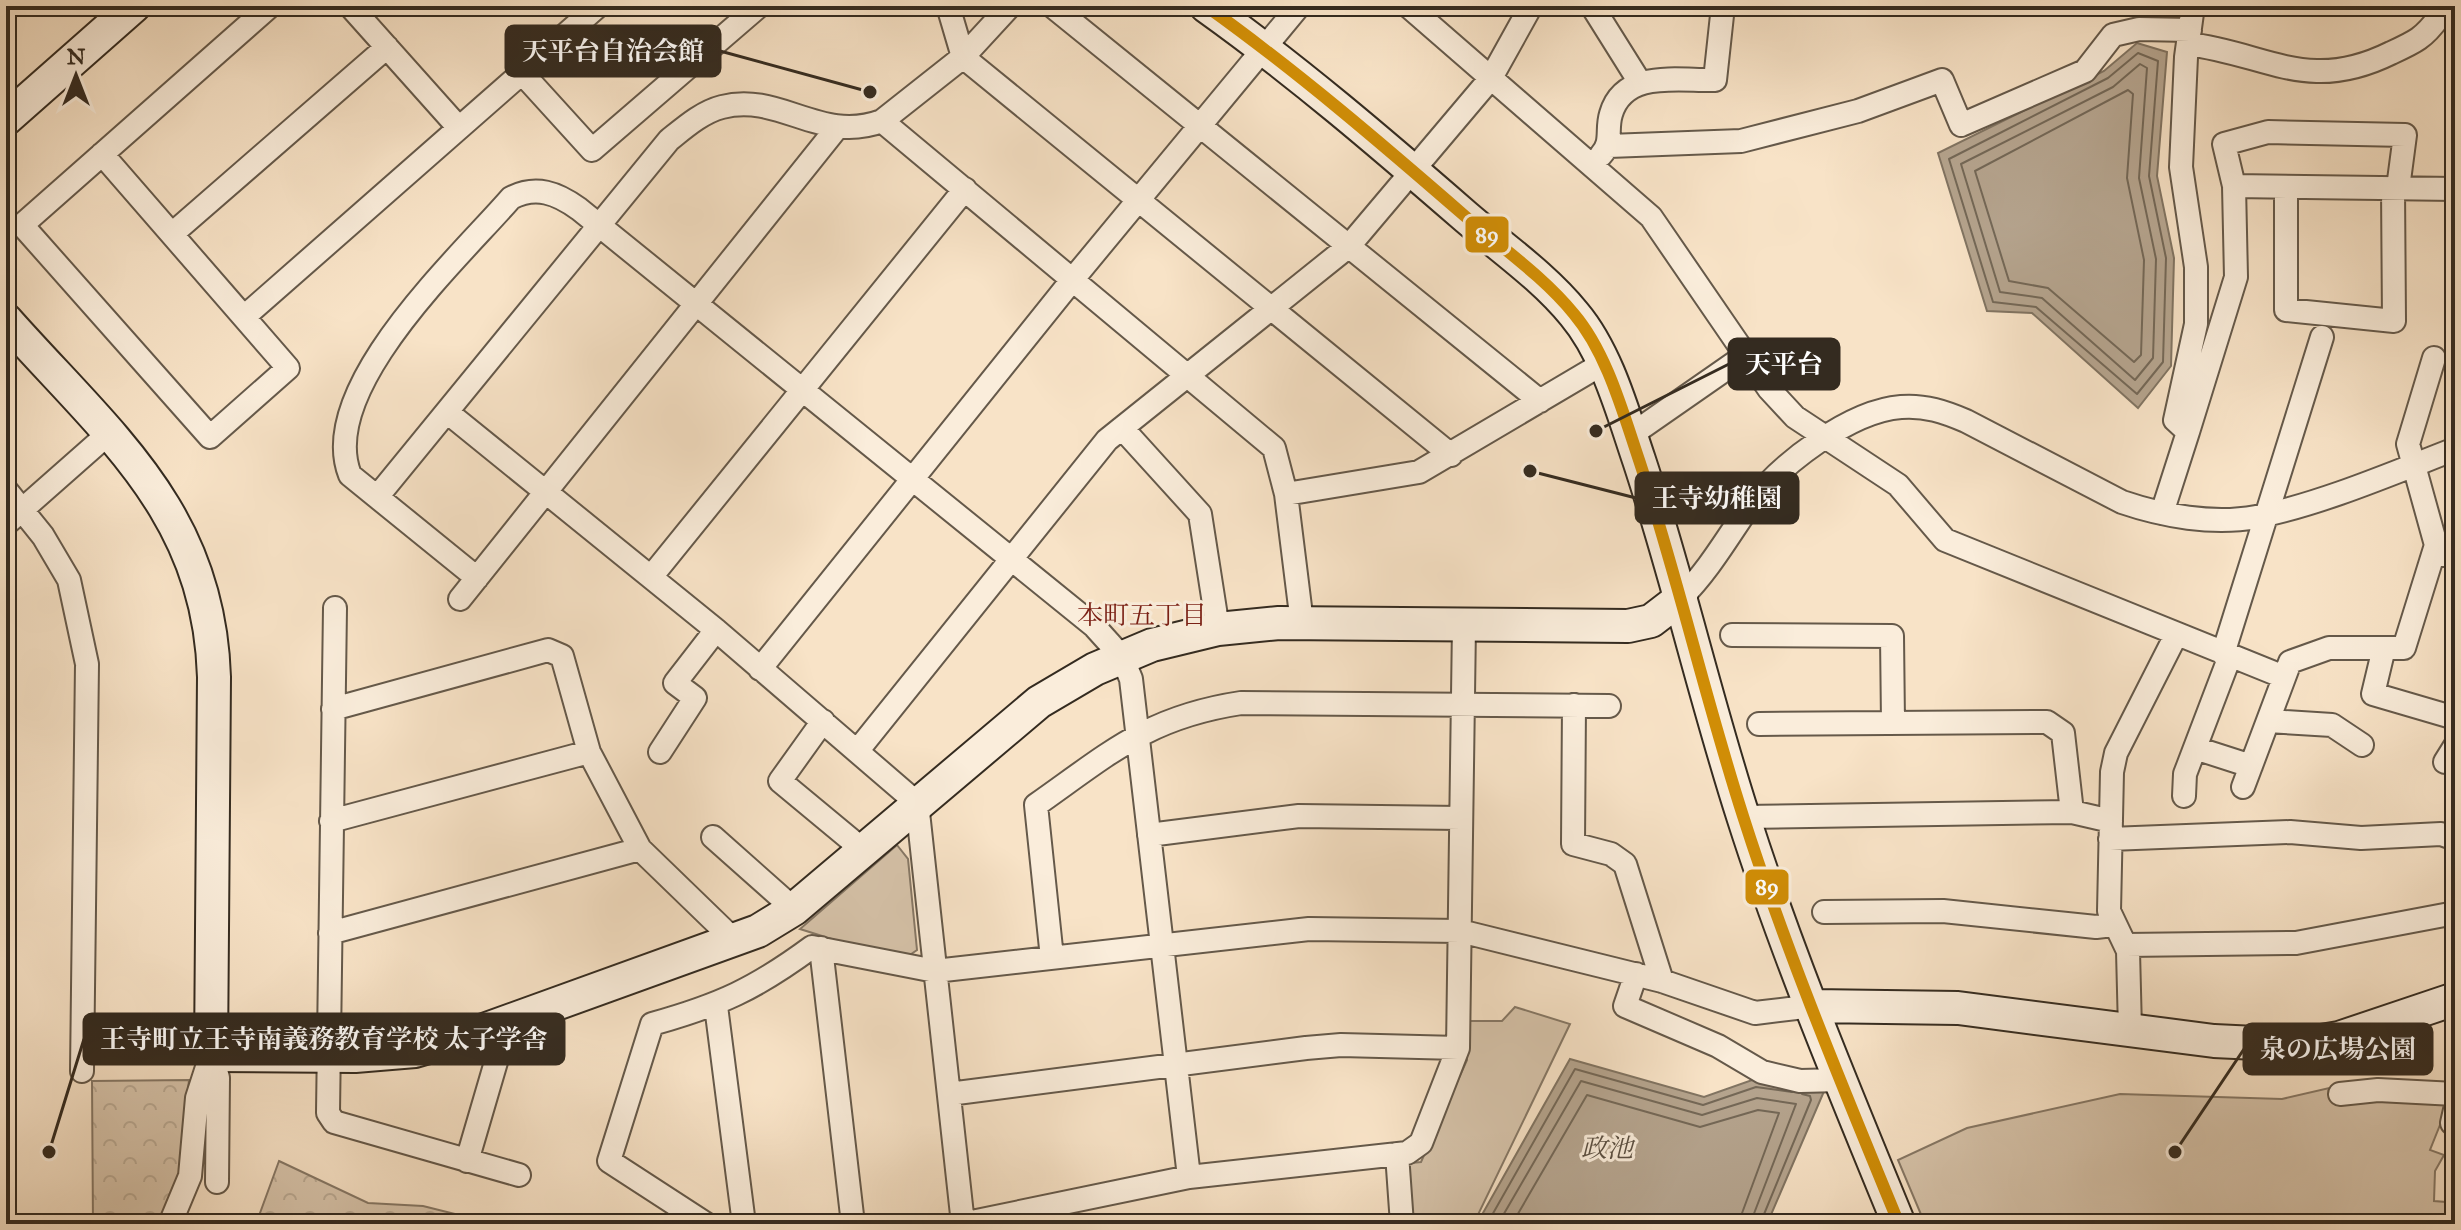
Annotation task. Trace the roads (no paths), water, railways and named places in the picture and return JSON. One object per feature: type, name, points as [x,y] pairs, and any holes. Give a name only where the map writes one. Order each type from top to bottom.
[{"type":"street","points":[[6,119],[134,6]]},
{"type":"street","points":[[102,154],[288,368],[210,437],[22,225],[102,154],[270,6]]},
{"type":"street","points":[[350,6],[459,128]]},
{"type":"street","points":[[244,317],[598,6]]},
{"type":"street","points":[[522,73],[592,150],[759,6]]},
{"type":"street","points":[[948,6],[963,57],[1451,455]]},
{"type":"street","points":[[377,497],[669,140],[691,122],[721,107],[752,105],[836,129],[882,121],[963,57],[1010,6]]},
{"type":"street","points":[[1052,6],[1540,401]]},
{"type":"street","points":[[1206,6],[1264,47],[1412,170],[1576,315],[1602,364],[1631,435],[1743,817],[1841,1080],[1899,1224]]},
{"type":"street","points":[[760,669],[1073,279],[1299,6]]},
{"type":"street","points":[[1408,6],[1651,217],[1769,389],[1795,417],[1898,485],[1945,540],[2284,677]]},
{"type":"street","points":[[858,750],[1107,440],[1349,246],[1491,78],[1531,6]]},
{"type":"street","points":[[1592,6],[1639,81]]},
{"type":"street","points":[[1593,165],[1609,146],[1611,113],[1622,93],[1639,81],[1715,80],[1723,6]]},
{"type":"street","points":[[2188,432],[2175,420],[2196,324],[2196,267],[2181,167],[2193,6]]},
{"type":"street","points":[[1609,146],[1741,141],[1858,111],[1942,80],[1961,125],[2085,71],[2113,35],[2139,29],[2189,37],[2292,70],[2323,73],[2389,54],[2425,37],[2444,13]]},
{"type":"street","points":[[172,234],[387,47]]},
{"type":"street","points":[[882,121],[1274,448],[1286,494],[1302,623]]},
{"type":"street","points":[[460,599],[836,129]]},
{"type":"street","points":[[2162,513],[2236,277],[2234,186],[2224,144],[2268,132],[2405,135],[2395,188],[2394,321],[2286,310],[2286,187]]},
{"type":"street","points":[[2234,186],[2455,189]]},
{"type":"street","points":[[651,577],[965,189]]},
{"type":"street","points":[[477,578],[350,475],[344,459],[345,440],[356,392],[406,317],[511,198],[525,191],[562,196],[1094,626],[1122,657],[1131,679],[1189,1177]]},
{"type":"street","points":[[6,320],[153,488],[176,522],[200,580],[209,616],[214,677],[211,1055],[218,1078],[217,1182]]},
{"type":"street","points":[[2184,796],[2185,774],[2227,655],[2322,337]]},
{"type":"street","points":[[1631,435],[1746,355]]},
{"type":"street","points":[[2195,748],[2247,776],[2290,662],[2306,655],[2346,647],[2404,648],[2445,555],[2435,534],[2408,444],[2434,358]]},
{"type":"street","points":[[1286,494],[1419,472],[1602,364]]},
{"type":"street","points":[[211,1055],[328,1056],[415,1051],[734,940],[794,909],[1039,702],[1122,657],[1173,639],[1218,629],[1302,623],[1628,626],[1651,621],[1681,598],[1708,570],[1751,503],[1799,456],[1826,438],[1879,411],[1900,407],[1944,411],[2122,502],[2162,513],[2232,519],[2269,513],[2455,449]]},
{"type":"street","points":[[447,412],[716,630],[917,803],[963,1224],[1042,1216],[1189,1177],[1407,1153],[1421,1143],[1458,1048],[1464,625]]},
{"type":"street","points":[[1122,428],[1200,514],[1218,629]]},
{"type":"street","points":[[14,517],[108,434]]},
{"type":"street","points":[[6,490],[14,517],[69,580],[87,664],[82,1071]]},
{"type":"street","points":[[335,608],[328,1113],[334,1122],[519,1175]]},
{"type":"street","points":[[660,752],[695,698],[675,683],[716,630]]},
{"type":"street","points":[[1732,635],[1892,636],[1893,723]]},
{"type":"street","points":[[2130,1030],[2126,945],[2113,925],[2109,911],[2116,753],[2176,635]]},
{"type":"street","points":[[2384,648],[2373,694],[2455,718]]},
{"type":"street","points":[[333,709],[548,650],[562,656],[589,752],[640,849],[734,940]]},
{"type":"street","points":[[1052,958],[1036,805],[1158,723],[1199,710],[1241,703],[1609,706]]},
{"type":"street","points":[[1574,705],[1573,844],[1611,854],[1625,864],[1662,981]]},
{"type":"street","points":[[823,721],[780,781],[862,849]]},
{"type":"street","points":[[2268,721],[2332,725],[2362,745]]},
{"type":"street","points":[[1759,724],[2047,722],[2063,733],[2072,812]]},
{"type":"street","points":[[331,821],[589,752]]},
{"type":"street","points":[[1743,817],[2072,812],[2111,830],[2290,832],[2361,838],[2441,834],[2455,839]]},
{"type":"street","points":[[1149,835],[1299,816],[1461,818]]},
{"type":"street","points":[[713,837],[794,909]]},
{"type":"street","points":[[330,933],[640,849]]},
{"type":"street","points":[[1824,912],[1943,911],[2096,927],[2113,925]]},
{"type":"street","points":[[2126,945],[2296,943],[2455,913]]},
{"type":"street","points":[[706,1224],[609,1161],[652,1024],[716,1006],[779,971],[812,947],[935,971],[1309,929],[1460,931],[1662,981],[1755,1013],[1813,1006],[1958,1008],[2251,1045],[2298,1045],[2339,1038],[2455,999]]},
{"type":"street","points":[[821,948],[853,1224]]},
{"type":"street","points":[[1636,974],[1625,1006],[1718,1046],[1762,1072],[1800,1081],[1841,1080]]},
{"type":"street","points":[[716,1006],[744,1224]]},
{"type":"street","points":[[467,1161],[508,1021]]},
{"type":"street","points":[[949,1094],[1341,1045],[1458,1048]]},
{"type":"street","points":[[170,1224],[190,1176],[197,1098],[211,1055]]},
{"type":"street","points":[[2340,1094],[2378,1090],[2455,1094]]},
{"type":"street","points":[[1397,1154],[1402,1224]]},
{"type":"water","points":[[2137,43],[2167,52],[2157,176],[2174,258],[2171,366],[2138,408],[2032,313],[1987,311],[1938,153],[2104,71]]},
{"type":"water","name":"政池","points":[[1570,1059],[1704,1097],[1755,1079],[1825,1089],[1767,1224],[1481,1224],[1479,1220]]},
{"type":"place","name":"天平台自治会館","points":[[870,92]]},
{"type":"place","name":"天平台","points":[[1596,431]]},
{"type":"place","name":"王寺幼稚園","points":[[1530,471]]},
{"type":"place","name":"王寺町立王寺南義務教育学校 太子学舎","points":[[49,1152]]},
{"type":"place","name":"泉の広場公園","points":[[2175,1152]]},
{"type":"district","name":"本町五丁目","points":[[1142,615]]}]
